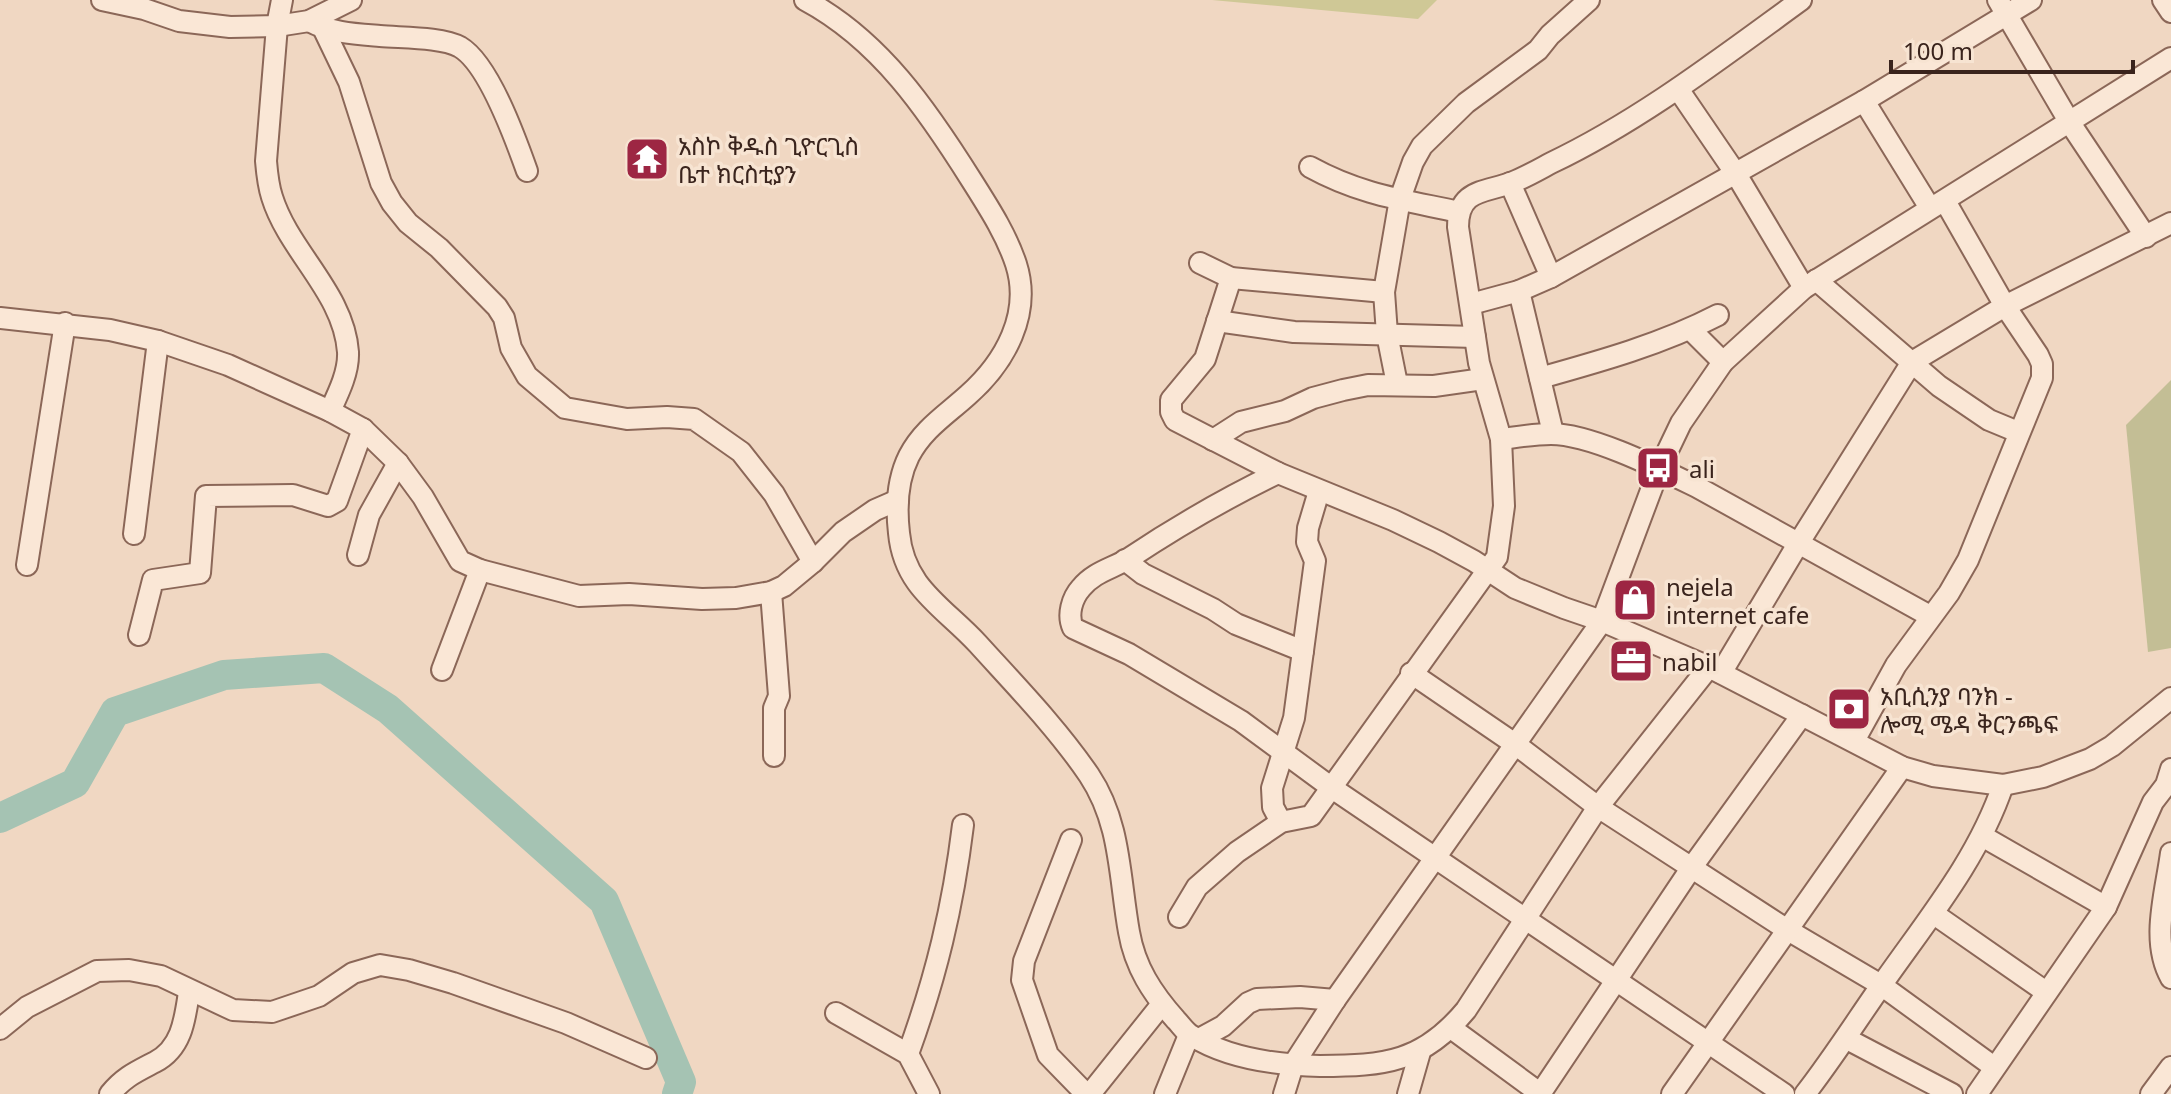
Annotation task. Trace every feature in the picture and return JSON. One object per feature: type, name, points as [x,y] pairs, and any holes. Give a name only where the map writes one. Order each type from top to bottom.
[{"type":"street","points":[[102,0],[179,21],[230,27],[316,24],[344,33],[458,46],[475,63],[502,104],[527,171]]},
{"type":"street","points":[[282,0],[277,26],[266,161],[268,181],[282,221],[333,304],[343,332],[348,354],[340,389],[330,411]]},
{"type":"street","points":[[316,24],[351,0]]},
{"type":"street","points":[[805,0],[847,27],[908,88],[937,125],[991,211],[1008,241],[1018,269],[1019,311],[1010,343],[987,377],[920,439],[901,475],[898,500],[902,556],[912,577],[933,602],[974,639],[1072,752],[1102,796],[1113,825],[1134,954],[1147,983],[1162,1004],[1194,1037],[1242,1055],[1293,1065],[1380,1063],[1420,1052],[1451,1028],[1466,1010],[1598,807],[1715,670],[1912,362],[2005,306],[2171,223]]},
{"type":"street","points":[[1397,384],[1387,334],[1384,292],[1400,199],[1413,162],[1422,146],[1466,103],[1538,50],[1589,0]]},
{"type":"street","points":[[1179,917],[1197,887],[1237,852],[1281,822],[1311,816],[1497,557],[1504,506],[1501,439],[1483,379],[1458,227],[1459,212],[1468,198],[1477,192],[1510,183],[1559,159],[1678,89],[1801,0]]},
{"type":"street","points":[[1471,304],[1519,291],[1551,277],[1864,101],[2002,7],[2031,0]]},
{"type":"street","points":[[2163,0],[2171,12]]},
{"type":"street","points":[[2002,7],[2070,123],[2146,237]]},
{"type":"street","points":[[316,24],[349,82],[381,183],[392,203],[408,223],[439,248],[497,307],[504,318],[511,348],[527,376],[565,408],[627,419],[685,417],[701,422],[741,452],[760,474],[813,562]]},
{"type":"street","points":[[1284,1094],[1293,1065],[1335,1000],[1602,621],[1659,469],[1681,423],[1723,362],[1810,284],[2171,58]]},
{"type":"street","points":[[1678,89],[1810,284],[1962,404],[2018,432]]},
{"type":"street","points":[[1854,741],[1896,665],[1949,593],[1968,560],[2043,370],[2038,355],[1864,101]]},
{"type":"street","points":[[1310,167],[1347,186],[1381,197],[1459,212]]},
{"type":"street","points":[[1510,183],[1551,277]]},
{"type":"street","points":[[1200,263],[1231,278],[1384,292]]},
{"type":"street","points":[[1231,278],[1205,359],[1176,392],[1170,406],[1175,420],[1278,473],[1439,542],[1515,588],[1602,621],[1715,670],[1902,767],[1952,780],[2003,785],[2043,777],[2090,759],[2112,746],[2171,698]]},
{"type":"street","points":[[1519,291],[1553,433]]},
{"type":"street","points":[[1540,378],[1610,359],[1691,330],[1718,315]]},
{"type":"street","points":[[0,318],[65,323],[158,341],[228,365],[330,411],[363,429],[398,463],[423,497],[460,561],[480,570],[579,596],[629,594],[702,599],[736,598],[771,592],[784,586],[813,562],[843,532],[875,510],[898,500]]},
{"type":"street","points":[[1217,321],[1294,332],[1475,337]]},
{"type":"street","points":[[27,565],[65,323]]},
{"type":"street","points":[[1691,330],[1723,362]]},
{"type":"street","points":[[134,534],[158,341]]},
{"type":"street","points":[[1213,440],[1241,422],[1285,411],[1313,398],[1368,385],[1434,386],[1483,379]]},
{"type":"street","points":[[139,635],[153,580],[200,573],[206,496],[293,495],[328,506],[333,504],[337,501],[363,429]]},
{"type":"street","points":[[1501,439],[1553,433],[1592,443],[1659,469],[1930,616]]},
{"type":"street","points":[[358,555],[369,515],[398,463]]},
{"type":"street","points":[[1278,473],[1093,575],[1079,590],[1071,610],[1073,628],[1129,654],[1241,721],[1282,754],[1784,1094]]},
{"type":"street","points":[[1281,822],[1273,807],[1272,788],[1294,718],[1315,561],[1307,542],[1308,528],[1319,491]]},
{"type":"street","points":[[1125,560],[1143,574],[1236,624],[1303,651]]},
{"type":"street","points":[[442,670],[480,570]]},
{"type":"street","points":[[771,592],[779,696],[774,708],[774,756]]},
{"type":"street","points":[[1411,673],[1515,744],[1598,807],[1786,929],[1881,985],[1994,1067]]},
{"type":"street","points":[[1451,1028],[1541,1094],[1692,867],[1802,715]]},
{"type":"street","points":[[1672,1094],[1902,767]]},
{"type":"street","points":[[1805,1094],[1934,914],[1982,836],[2003,785]]},
{"type":"street","points":[[1977,1094],[2106,907],[2153,802],[2169,785]]},
{"type":"street","points":[[908,1054],[945,940],[963,825]]},
{"type":"street","points":[[1982,836],[2106,907]]},
{"type":"street","points":[[1071,840],[1024,961],[1022,980],[1048,1055],[1088,1094],[1162,1004]]},
{"type":"street","points":[[2171,853],[2161,940],[2162,958],[2171,978]]},
{"type":"street","points":[[1934,914],[2046,992]]},
{"type":"street","points":[[0,1029],[27,1007],[97,971],[129,970],[161,976],[189,992],[233,1010],[272,1012],[319,996],[353,973],[380,965],[409,970],[467,988],[566,1023],[646,1058]]},
{"type":"street","points":[[110,1094],[138,1069],[157,1061],[172,1049],[183,1028],[189,992]]},
{"type":"street","points":[[1165,1094],[1194,1037],[1223,1026],[1248,1003],[1257,999],[1300,997],[1335,1000]]},
{"type":"street","points":[[836,1013],[908,1054],[929,1094]]},
{"type":"street","points":[[1847,1039],[1952,1094]]},
{"type":"street","points":[[1408,1094],[1420,1052]]},
{"type":"street","points":[[2151,1094],[2171,1067]]},
{"type":"shaded area","points":[[1212,0],[1437,0],[1418,19]]},
{"type":"shaded area","points":[[2171,380],[2171,648],[2148,652],[2126,425]]},
{"type":"waterway","points":[[0,818],[75,783],[115,712],[224,675],[324,668],[388,709],[604,901],[681,1082],[677,1094]]},
{"type":"place","name":"አስኮ ቅዱስ ጊዮርጊስ ቤተ ክርስቲያን","points":[[647,159]]},
{"type":"place","name":"ali","points":[[1658,468]]},
{"type":"place","name":"nejela internet cafe","points":[[1635,600]]},
{"type":"place","name":"nabil","points":[[1631,661]]},
{"type":"place","name":"አቢሲንያ ባንክ - ሎሚ ሜዳ ቅርንጫፍ","points":[[1849,709]]}]
